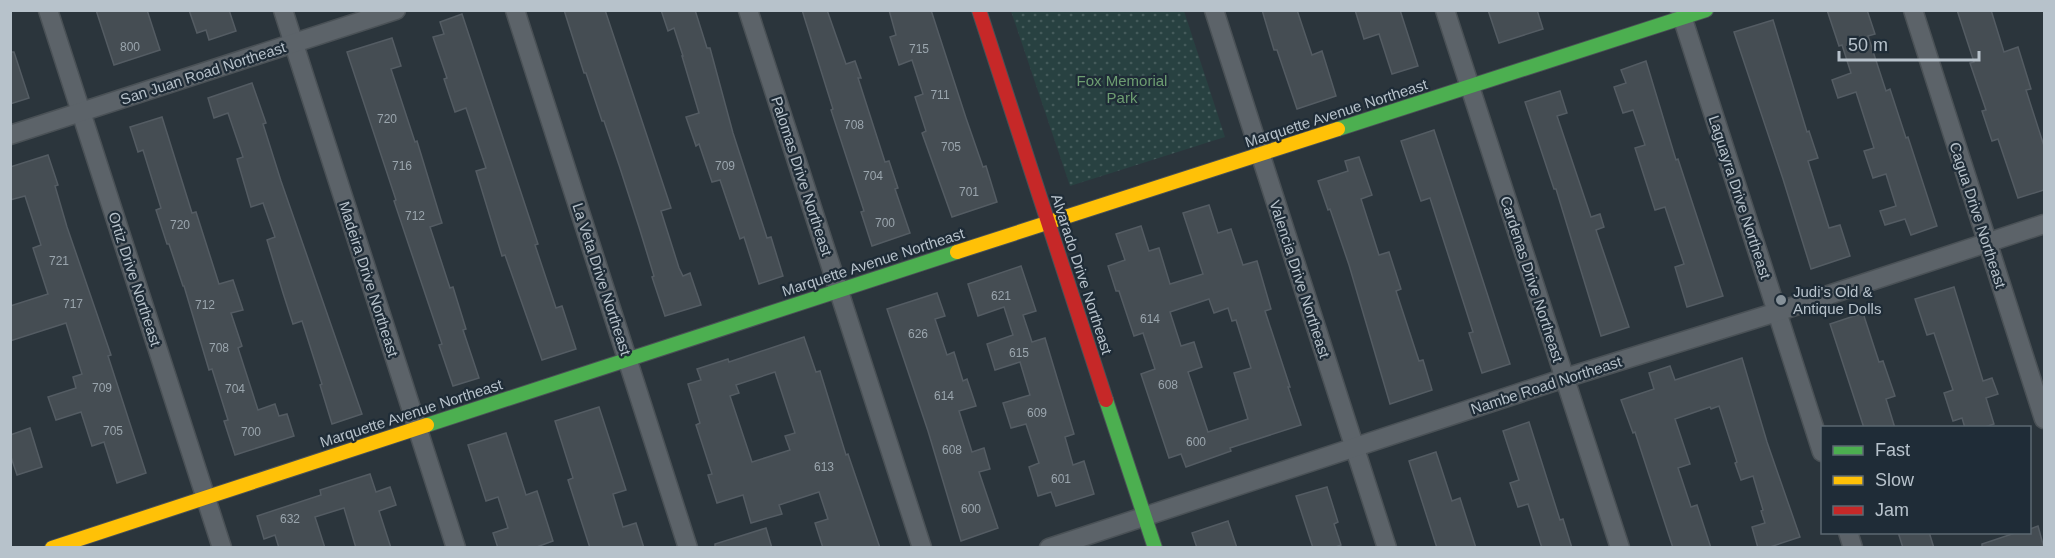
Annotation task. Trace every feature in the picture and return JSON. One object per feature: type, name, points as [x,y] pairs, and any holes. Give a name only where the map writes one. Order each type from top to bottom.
[{"type":"street","name":"Ortiz Drive Northeast","points":[[48,10],[222,548]]},
{"type":"street","name":"Madeira Drive Northeast","points":[[283,10],[456,548]]},
{"type":"street","name":"San Juan Road Northeast","points":[[10,135],[396,10]]},
{"type":"street","name":"La Veta Drive Northeast","points":[[515,10],[688,548]]},
{"type":"street","name":"Palomas Drive Northeast","points":[[747,10],[922,548]]},
{"type":"street","name":"Alvarado Drive Northeast","points":[[979,10],[1155,548]]},
{"type":"street","name":"Valencia Drive Northeast","points":[[1214,10],[1387,548]]},
{"type":"street","name":"Cardenas Drive Northeast","points":[[1445,10],[1620,548]]},
{"type":"street","name":"Marquette Avenue Northeast","points":[[52,548],[627,358],[1469,87],[1681,14],[1706,10]]},
{"type":"street","name":"Cagua Drive Northeast","points":[[1913,10],[2044,419]]},
{"type":"street","name":"Laguayra Drive Northeast","points":[[1681,14],[1821,449]]},
{"type":"street","name":"Nambe Road Northeast","points":[[1049,548],[1565,378],[1777,312],[2044,224]]},
{"type":"green space","name":"Fox Memorial Park","points":[[1011,11],[1184,11],[1225,137],[1070,186]]},
{"type":"building","points":[[96,10],[147,10],[160,50],[114,65]]},
{"type":"building","points":[[189,10],[229,10],[236,31],[209,40],[206,30],[197,33]]},
{"type":"building","points":[[564,10],[605,10],[671,208],[661,211],[679,268],[683,276],[690,273],[701,305],[665,316],[619,165],[586,73],[584,73]]},
{"type":"building","points":[[661,10],[695,10],[707,48],[710,48],[733,133],[767,238],[771,237],[783,276],[759,284],[744,237],[740,239],[720,180],[712,182],[699,144],[696,146],[686,117],[699,113],[683,56],[674,28],[668,31]]},
{"type":"building","points":[[802,10],[827,10],[846,64],[855,61],[861,78],[858,78],[885,162],[889,161],[898,188],[895,189],[910,233],[872,246],[861,212],[864,211]]},
{"type":"building","points":[[889,10],[931,10],[966,118],[983,167],[986,166],[997,202],[952,217],[922,133],[926,131],[915,97],[923,94],[912,60],[899,65],[890,37],[896,35]]},
{"type":"building","points":[[1262,10],[1297,10],[1312,55],[1322,51],[1336,96],[1297,109],[1277,50],[1274,50]]},
{"type":"building","points":[[1355,10],[1400,10],[1418,66],[1392,74],[1379,34],[1364,39]]},
{"type":"building","points":[[1488,10],[1537,10],[1543,29],[1499,43]]},
{"type":"building","points":[[1827,10],[1867,10],[1875,34],[1868,36],[1886,91],[1890,89],[1906,138],[1908,137],[1937,226],[1911,235],[1905,219],[1885,225],[1880,211],[1896,206],[1886,174],[1873,178],[1864,151],[1874,148],[1856,92],[1838,98],[1832,80],[1851,73]]},
{"type":"building","points":[[1957,10],[1991,10],[2004,52],[2018,47],[2031,89],[2026,90],[2044,146],[2044,190],[2018,198],[1998,139],[1992,141],[1982,111],[1986,110],[1970,63],[1974,62]]},
{"type":"building","points":[[462,14],[538,244],[535,245],[556,308],[562,306],[576,349],[542,360],[505,255],[502,256],[476,171],[486,168],[466,108],[455,112],[444,79],[447,78],[433,37],[444,34],[440,22]]},
{"type":"building","points":[[1773,20],[1807,132],[1809,131],[1818,158],[1808,161],[1829,228],[1840,225],[1850,256],[1811,269],[1734,32]]},
{"type":"building","points":[[392,38],[401,66],[391,69],[415,142],[417,141],[442,223],[430,227],[450,288],[453,287],[466,329],[463,330],[479,378],[453,386],[439,345],[442,344],[347,52]]},
{"type":"building","points":[[10,52],[14,52],[29,98],[10,104]]},
{"type":"building","points":[[1646,61],[1676,160],[1678,159],[1723,296],[1687,307],[1675,267],[1684,264],[1665,207],[1655,210],[1635,148],[1645,145],[1633,110],[1623,113],[1614,87],[1626,83],[1621,70]]},
{"type":"building","points":[[252,83],[266,123],[263,124],[281,181],[362,414],[332,424],[302,321],[293,324],[283,293],[267,240],[275,237],[263,203],[251,207],[237,159],[243,157],[228,113],[214,118],[208,98]]},
{"type":"building","points":[[1560,91],[1567,113],[1557,116],[1591,217],[1600,214],[1604,227],[1596,230],[1629,327],[1601,336],[1556,189],[1554,189],[1525,102]]},
{"type":"building","points":[[162,117],[192,213],[196,212],[219,284],[233,280],[243,310],[231,313],[242,346],[238,348],[258,410],[275,404],[279,416],[287,414],[294,436],[235,455],[224,421],[228,420],[212,369],[209,370],[184,286],[156,210],[161,208],[143,150],[138,152],[130,127]]},
{"type":"building","points":[[1434,130],[1510,364],[1482,373],[1469,333],[1473,332],[1430,198],[1421,201],[1401,141]]},
{"type":"building","points":[[48,155],[58,185],[55,186],[67,227],[111,355],[108,356],[146,473],[117,483],[104,442],[92,446],[81,412],[56,420],[48,397],[76,388],[73,377],[82,374],[66,323],[10,341],[10,306],[48,294],[33,248],[41,245],[25,196],[10,200],[10,167]]},
{"type":"building","points":[[1359,157],[1372,195],[1361,199],[1379,255],[1389,252],[1401,289],[1396,291],[1419,361],[1423,360],[1432,390],[1390,404],[1349,265],[1318,181],[1348,171],[1345,161]]},
{"type":"building","points":[[1209,205],[1218,233],[1231,229],[1243,265],[1257,261],[1271,309],[1265,311],[1301,425],[1230,448],[1231,451],[1186,467],[1181,454],[1169,458],[1141,374],[1155,369],[1143,333],[1134,336],[1108,266],[1125,260],[1116,234],[1141,226],[1149,251],[1159,248],[1170,284],[1203,274],[1183,213]],"holes":[[[1209,299],[1214,313],[1228,308],[1232,321],[1236,320],[1251,368],[1234,373],[1248,419],[1208,432],[1188,372],[1202,367],[1194,342],[1181,346],[1170,312]]]},
{"type":"building","points":[[1021,266],[1036,311],[1023,315],[1032,342],[1045,338],[1074,434],[1065,437],[1073,465],[1084,461],[1094,494],[1056,506],[1051,492],[1038,496],[1029,467],[1039,463],[1026,424],[1011,428],[1003,403],[1030,395],[1020,362],[995,370],[987,344],[1013,335],[1004,307],[978,316],[968,284]]},
{"type":"building","points":[[1954,287],[1983,381],[1992,378],[1998,394],[1986,398],[1994,424],[1964,426],[1962,418],[1953,421],[1944,393],[1953,390],[1934,333],[1927,335],[1915,299]]},
{"type":"building","points":[[937,293],[945,316],[935,319],[947,355],[954,352],[963,381],[967,379],[976,406],[959,411],[972,452],[984,448],[990,469],[979,472],[998,528],[961,541],[928,431],[887,309]]},
{"type":"building","points":[[1863,313],[1879,362],[1883,361],[1895,396],[1886,399],[1894,426],[1863,426],[1830,324]]},
{"type":"building","points":[[804,337],[816,372],[820,371],[846,455],[848,454],[880,548],[823,548],[815,523],[828,519],[819,492],[779,505],[782,514],[751,523],[743,495],[717,503],[708,475],[712,474],[696,425],[700,423],[688,384],[701,380],[697,369],[728,359],[729,362]],"holes":[[[775,372],[795,433],[785,436],[790,450],[752,462],[730,396],[739,393],[736,385]]]},
{"type":"building","points":[[1742,358],[1767,442],[1800,537],[1767,548],[1758,548],[1752,527],[1765,523],[1761,511],[1763,510],[1753,476],[1741,480],[1719,406],[1675,419],[1690,464],[1678,468],[1691,507],[1697,505],[1711,548],[1673,548],[1635,432],[1633,433],[1621,400],[1654,389],[1649,373],[1670,366],[1675,380]]},
{"type":"building","points":[[599,407],[626,490],[613,494],[623,527],[636,523],[644,548],[590,548],[568,480],[573,478],[555,421]]},
{"type":"building","points":[[1529,422],[1560,520],[1563,519],[1572,548],[1542,548],[1528,504],[1518,507],[1510,483],[1519,480],[1503,431]]},
{"type":"building","points":[[30,428],[42,467],[17,475],[10,454],[10,435]]},
{"type":"building","points":[[506,433],[526,495],[537,491],[553,541],[534,548],[498,548],[493,533],[508,528],[498,497],[486,501],[468,445]]},
{"type":"building","points":[[1436,452],[1452,501],[1460,498],[1476,548],[1437,548],[1409,461]]},
{"type":"building","points":[[370,474],[376,492],[390,487],[396,505],[379,511],[391,548],[356,548],[344,508],[315,517],[325,548],[279,548],[275,535],[264,539],[257,516],[321,495],[320,490]]},
{"type":"building","points":[[1327,487],[1338,522],[1334,524],[1341,545],[1333,548],[1313,548],[1296,496]]},
{"type":"building","points":[[1228,521],[1237,548],[1197,548],[1192,533]]},
{"type":"building","points":[[2038,526],[2044,548],[1982,548],[1982,544],[2012,534],[2031,534],[2031,529]]},
{"type":"building","points":[[766,528],[772,548],[715,548],[715,544]]},
{"type":"building","points":[[1899,534],[1930,534],[1934,548],[1903,548]]},
{"type":"traffic: fast","points":[[1338,129],[1706,10]]},
{"type":"traffic: fast","points":[[427,425],[957,252]]},
{"type":"traffic: fast","points":[[1106,400],[1155,548]]},
{"type":"traffic: slow","points":[[957,252],[1338,129]]},
{"type":"traffic: slow","points":[[52,548],[427,425]]},
{"type":"traffic: jam","points":[[979,10],[1106,400]]},
{"type":"place","name":"Judi's Old & Antique Dolls","points":[[1781,300]]}]
